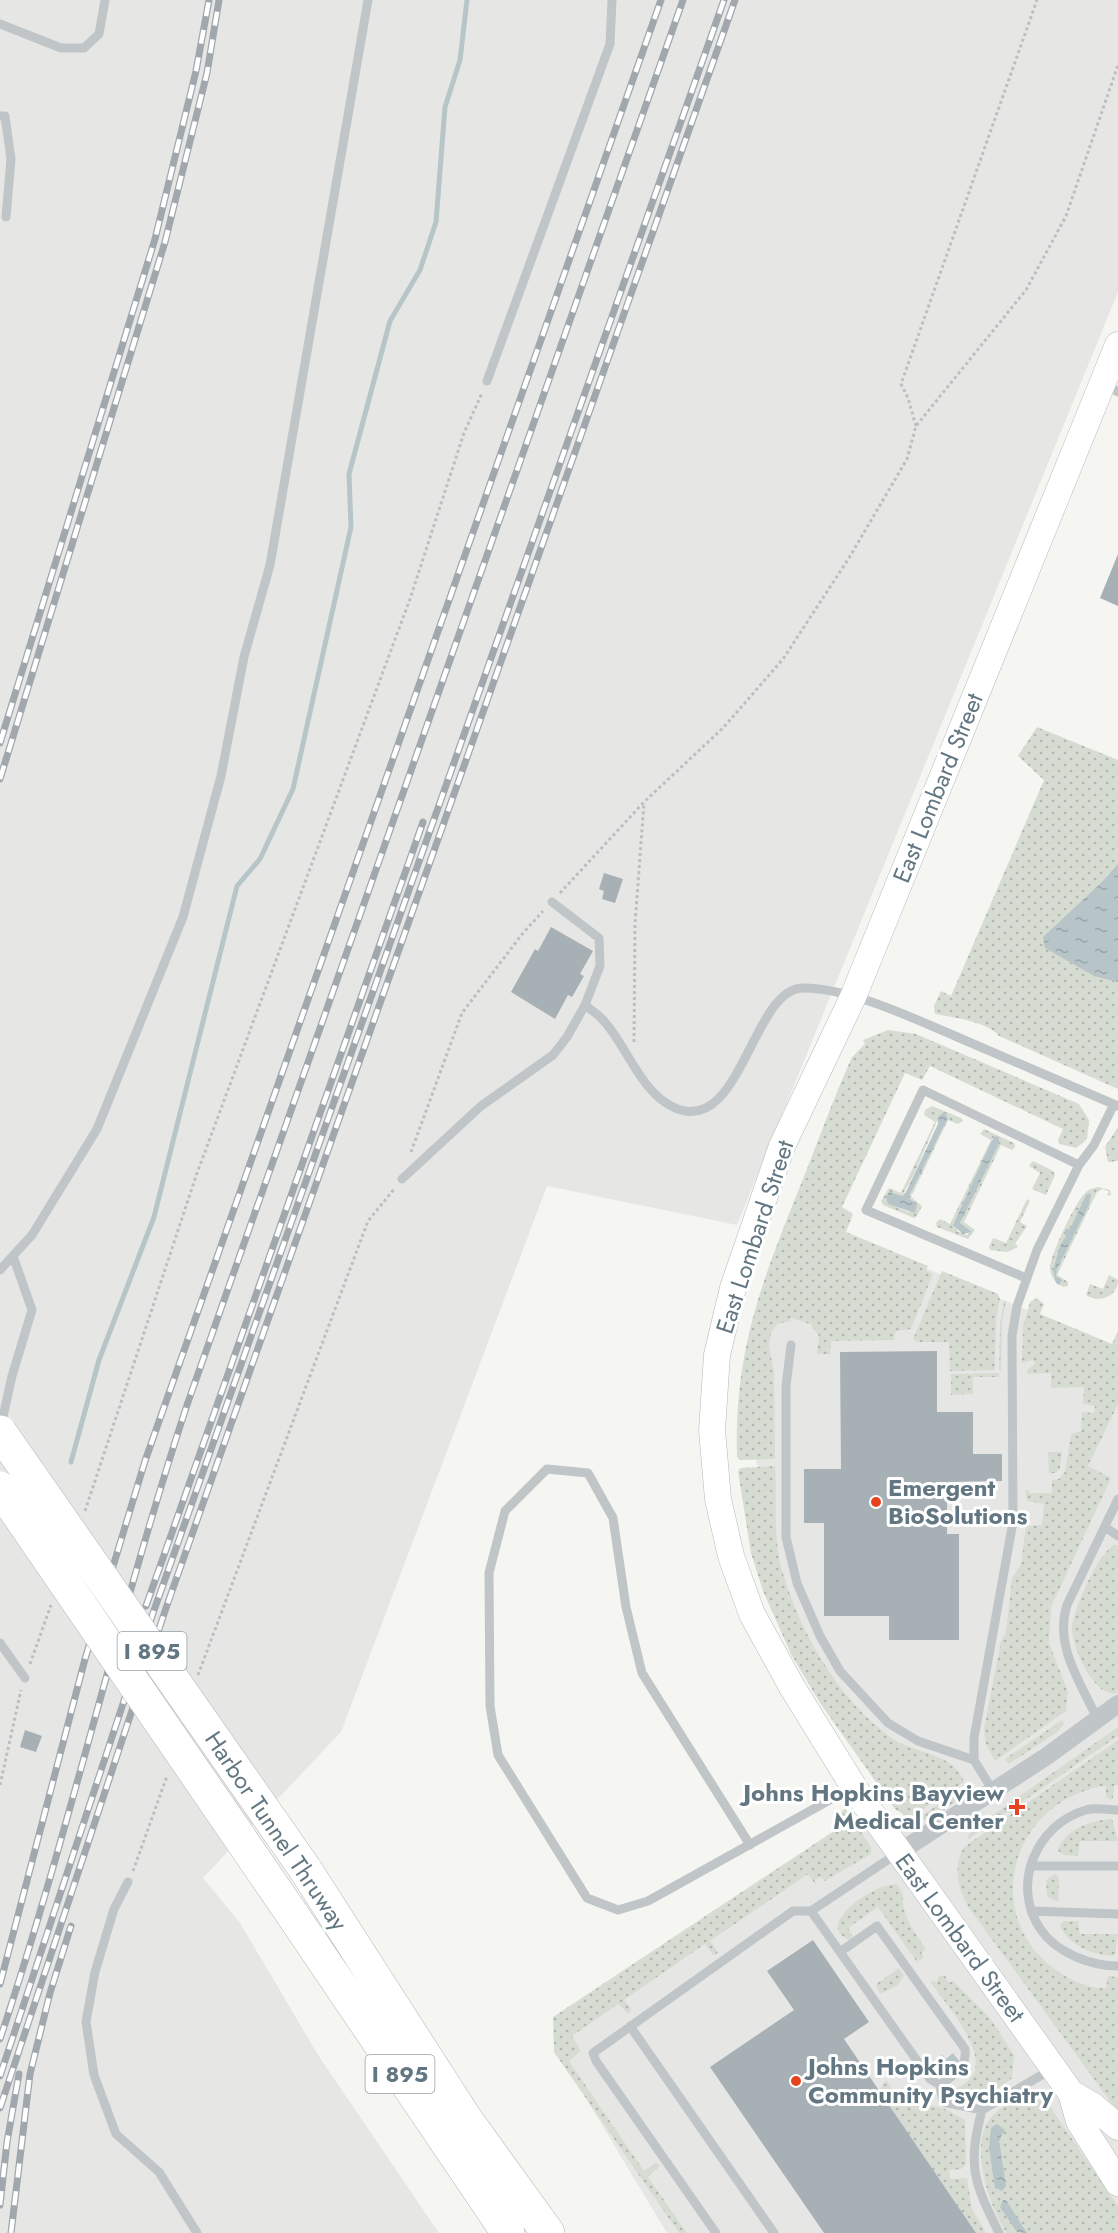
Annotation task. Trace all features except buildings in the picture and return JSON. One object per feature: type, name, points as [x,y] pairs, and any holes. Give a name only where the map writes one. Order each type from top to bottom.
[{"type":"highway","name":"Harbor Tunnel Thruway","points":[[0,1430],[305,1869],[465,2118],[548,2233]]},
{"type":"highway","name":"Harbor Tunnel Thruway","points":[[0,1488],[508,2233]]},
{"type":"main road","name":"East Lombard Street","points":[[1118,345],[1110,387],[854,997],[782,1146],[733,1288],[717,1355],[712,1430],[718,1499],[731,1556],[752,1614],[792,1687],[898,1853],[1071,2093],[1079,2121],[1118,2182]]},
{"type":"main road","name":"East Lombard Street","points":[[1071,2093],[1094,2106],[1118,2127]]},
{"type":"street","points":[[898,1853],[993,1791],[1118,1704]]},
{"type":"lane","points":[[0,24],[61,48],[84,48],[99,34],[105,0]]},
{"type":"lane","points":[[0,1270],[32,1234],[97,1129],[183,917],[221,776],[244,657],[270,565],[369,0]]},
{"type":"lane","points":[[487,381],[610,44],[612,0]]},
{"type":"lane","points":[[0,116],[5,116],[10,159],[6,217]]},
{"type":"lane","points":[[402,1179],[481,1106],[553,1055],[567,1037],[585,1005],[600,966],[599,938],[552,902]]},
{"type":"lane","points":[[585,1005],[603,1019],[647,1084],[667,1104],[691,1113],[719,1102],[784,995],[802,987],[854,997],[937,1029],[1116,1105],[1094,1145],[1079,1165],[1026,1278],[1017,1306],[1012,1336],[1013,1522],[974,1738],[974,1760],[993,1791]]},
{"type":"lane","points":[[1026,1278],[866,1210],[922,1090],[1079,1165]]},
{"type":"lane","points":[[0,1430],[12,1376],[32,1310],[13,1256]]},
{"type":"lane","points":[[791,1345],[786,1378],[786,1537],[797,1583],[820,1636],[840,1671],[888,1723],[908,1736],[974,1760]]},
{"type":"lane","points":[[750,1845],[642,1672],[626,1607],[613,1518],[588,1473],[547,1469],[505,1510],[489,1574],[490,1706],[498,1755],[586,1898],[618,1910],[648,1901],[750,1845],[854,1786]]},
{"type":"lane","points":[[1097,1718],[1065,1647],[1063,1629],[1067,1605],[1118,1499]]},
{"type":"lane","points":[[1105,1527],[1118,1536]]},
{"type":"lane","points":[[0,1643],[25,1677]]},
{"type":"lane","points":[[1118,1810],[1087,1809],[1053,1826],[1036,1851],[1028,1887],[1031,1911],[1041,1930],[1054,1944],[1088,1962],[1118,1966]]},
{"type":"lane","points":[[716,2233],[596,2061],[593,2053],[793,1911],[811,1911],[898,1853]]},
{"type":"lane","points":[[1031,1866],[1118,1866]]},
{"type":"lane","points":[[128,1882],[114,1909],[95,1972],[86,2022],[94,2075],[116,2134],[159,2172],[198,2233]]},
{"type":"lane","points":[[811,1911],[930,2079],[940,2085],[943,2102],[982,2110],[1053,2069]]},
{"type":"lane","points":[[1031,1911],[1118,1914]]},
{"type":"lane","points":[[840,1952],[877,1926],[965,2049],[966,2059],[962,2070],[940,2085]]},
{"type":"lane","points":[[630,2026],[774,2233]]},
{"type":"lane","points":[[982,2110],[973,2144],[977,2187],[999,2233]]},
{"type":"path","points":[[916,426],[908,398],[901,384],[1037,0]]},
{"type":"path","points":[[82,1520],[196,1176],[410,599],[464,433],[487,381]]},
{"type":"path","points":[[634,1065],[635,924],[644,802]]},
{"type":"path","points":[[0,1785],[16,1703],[54,1599]]},
{"type":"shaded area","points":[[0,0],[1118,0],[1118,292],[737,1225],[547,1186],[341,1732],[203,1878],[240,1923],[320,2058],[439,2233],[0,2233]]},
{"type":"shaded area","points":[[1037,727],[1118,760],[1118,1089],[999,1036],[987,1027],[935,1014],[934,1006],[941,991],[951,996],[1044,780],[1018,756]]},
{"type":"shaded area","points":[[888,1030],[916,1034],[1079,1104],[1089,1120],[1087,1139],[1076,1148],[1060,1144],[1058,1140],[1063,1129],[930,1066],[922,1080],[905,1073],[842,1207],[853,1214],[846,1232],[928,1266],[926,1271],[933,1274],[911,1329],[896,1331],[894,1340],[831,1341],[830,1354],[817,1354],[819,1336],[810,1324],[791,1318],[791,1321],[777,1324],[771,1333],[769,1346],[774,1373],[775,1459],[740,1460],[737,1457],[737,1419],[740,1383],[753,1317],[774,1253],[852,1057],[865,1044],[863,1040]]},
{"type":"shaded area","points":[[932,1106],[961,1118],[963,1121],[958,1124],[948,1120],[911,1197],[922,1206],[914,1218],[883,1205],[881,1201],[889,1188],[901,1193],[935,1122],[924,1115],[925,1110]],"holes":[[[948,1118],[907,1198],[916,1204],[909,1212],[896,1207],[914,1174],[937,1121]]]},
{"type":"shaded area","points":[[1118,1127],[1118,1161],[1108,1162],[1105,1147]]},
{"type":"shaded area","points":[[984,1129],[1014,1143],[1015,1147],[1012,1150],[1001,1145],[964,1222],[975,1230],[968,1239],[937,1227],[936,1223],[940,1219],[950,1224],[991,1140],[980,1134]],"holes":[[[991,1142],[999,1144],[962,1217],[960,1224],[971,1232],[967,1235],[957,1231],[972,1184]]]},
{"type":"shaded area","points":[[1033,1161],[1053,1171],[1055,1175],[1046,1195],[1032,1189],[1040,1173],[1029,1166]]},
{"type":"shaded area","points":[[1098,1187],[1110,1190],[1111,1195],[1107,1196],[1109,1191],[1103,1189],[1097,1192],[1057,1275],[1068,1282],[1068,1286],[1063,1287],[1054,1280],[1050,1269],[1054,1253],[1081,1198],[1088,1191]]},
{"type":"shaded area","points":[[1027,1199],[1030,1201],[1020,1222],[1027,1226],[1015,1244],[1018,1247],[1007,1252],[990,1250],[993,1238],[1006,1243]]},
{"type":"shaded area","name":"Johns Hopkins Bayview Medical Center","points":[[920,1266],[1118,1347],[1118,2233],[667,2233],[555,2047],[850,1835],[892,1823],[928,1798],[838,1698],[784,1596],[759,1495],[755,1438],[770,1319]]},
{"type":"shaded area","points":[[942,1271],[998,1294],[1000,1299],[996,1320],[995,1370],[950,1371],[949,1342],[917,1342],[913,1339]]},
{"type":"shaded area","points":[[1109,1275],[1118,1280],[1112,1294],[1097,1299],[1086,1295],[1090,1284],[1103,1289]]},
{"type":"shaded area","points":[[1037,1298],[1044,1304],[1040,1314],[1112,1344],[1118,1331],[1118,1404],[1088,1466],[1111,1478],[1051,1607],[1049,1643],[1068,1692],[1066,1711],[995,1761],[986,1744],[984,1729],[1001,1641],[1006,1632],[1012,1578],[1021,1565],[1026,1526],[1042,1525],[1044,1504],[1027,1501],[1025,1490],[1029,1490],[1029,1493],[1052,1493],[1052,1480],[1059,1479],[1065,1472],[1071,1434],[1081,1431],[1082,1412],[1094,1413],[1095,1406],[1083,1404],[1084,1387],[1051,1388],[1051,1373],[1027,1374],[1027,1370],[1036,1363],[1032,1360],[1022,1363],[1023,1326],[1030,1302]]},
{"type":"shaded area","points":[[1004,1301],[1006,1301],[1002,1321],[1001,1370],[999,1370],[1000,1325]]},
{"type":"shaded area","points":[[999,1373],[999,1377],[973,1377],[973,1394],[951,1395],[951,1374]]},
{"type":"shaded area","points":[[1048,1452],[1062,1452],[1060,1469],[1055,1473],[1049,1473]]},
{"type":"shaded area","points":[[775,1466],[776,1526],[780,1562],[796,1611],[822,1660],[837,1683],[873,1723],[902,1744],[933,1755],[952,1765],[964,1782],[914,1815],[906,1816],[895,1809],[820,1703],[791,1654],[763,1591],[751,1553],[738,1471],[741,1468]]},
{"type":"shaded area","points":[[1116,1545],[1118,1546],[1118,1693],[1109,1693],[1101,1689],[1086,1671],[1076,1648],[1072,1628],[1088,1581],[1103,1556]]},
{"type":"shaded area","points":[[1062,1720],[1064,1724],[1056,1733],[1009,1764],[1005,1759]]},
{"type":"shaded area","points":[[1118,1727],[1118,1736],[969,1839],[967,1837],[977,1826]]},
{"type":"shaded area","points":[[1118,1740],[1118,1785],[1114,1785],[1113,1798],[1111,1800],[1106,1797],[1106,1786],[1102,1786],[1069,1798],[1043,1817],[1025,1842],[1015,1870],[1013,1900],[1021,1929],[1039,1955],[1067,1977],[1096,1988],[1106,1988],[1108,1976],[1118,1977],[1118,2112],[969,1908],[959,1885],[957,1870],[964,1847]]},
{"type":"shaded area","points":[[957,1792],[960,1798],[936,1816],[924,1820],[918,1818]]},
{"type":"shaded area","points":[[845,1808],[871,1847],[871,1854],[825,1881],[821,1877],[815,1880],[816,1885],[808,1874],[710,1941],[718,1952],[716,1955],[713,1955],[705,1944],[624,2000],[631,2009],[629,2014],[618,2004],[572,2036],[581,2051],[569,2061],[644,2171],[655,2163],[660,2165],[648,2177],[687,2233],[679,2233],[554,2052],[553,2017],[843,1825],[838,1816]]},
{"type":"shaded area","points":[[1112,1819],[1118,1841],[1080,1841],[1078,1856],[1064,1855],[1058,1851],[1060,1844],[1072,1832],[1096,1821]]},
{"type":"shaded area","points":[[1055,1874],[1059,1878],[1058,1902],[1047,1897],[1046,1880]]},
{"type":"shaded area","points":[[897,1884],[903,1894],[904,1908],[909,1923],[926,1949],[921,1953],[924,1957],[917,1962],[878,1907],[848,1928],[855,1939],[853,1941],[841,1935],[838,1926],[841,1917],[862,1898],[887,1885]]},
{"type":"shaded area","points":[[1063,1921],[1078,1921],[1080,1934],[1118,1934],[1115,1954],[1112,1956],[1096,1953],[1075,1944],[1060,1926]]},
{"type":"shaded area","points":[[899,1968],[904,1976],[898,1985],[880,1994],[876,1984]]},
{"type":"shaded area","points":[[939,1976],[945,1976],[949,1983],[953,1981],[990,2018],[1014,2055],[1012,2078],[991,2093],[967,2099],[950,2096],[971,2078],[976,2064],[974,2052],[962,2026],[930,1981],[937,1982]]},
{"type":"shaded area","points":[[886,2080],[897,2096],[903,2097],[908,2103],[914,2100],[945,2109],[965,2120],[966,2165],[961,2169],[949,2170],[950,2179],[967,2178],[972,2209],[986,2233],[976,2233],[879,2091]]},
{"type":"shaded area","points":[[1023,2094],[1047,2102],[1118,2206],[1118,2233],[1007,2233],[994,2210],[989,2195],[981,2149],[987,2123],[994,2114]]},
{"type":"water","points":[[1118,864],[1118,982],[1094,976],[1045,948],[1043,937]]},
{"type":"water","points":[[944,1112],[948,1118],[908,1198],[917,1204],[915,1213],[888,1204],[886,1197],[889,1192],[902,1196],[906,1192],[938,1124],[938,1117]]},
{"type":"water","points":[[996,1136],[999,1137],[999,1144],[960,1223],[972,1232],[963,1234],[953,1225],[991,1142]]},
{"type":"water","points":[[1091,1193],[1089,1205],[1057,1269],[1056,1276],[1062,1280],[1059,1285],[1056,1283],[1053,1270],[1060,1246],[1066,1236],[1064,1234],[1066,1229],[1070,1229],[1086,1195]]},
{"type":"water","points":[[953,2053],[959,2061],[955,2066],[951,2066],[954,2071],[950,2073],[947,2069],[939,2073],[934,2071],[932,2066],[941,2061],[939,2057],[942,2055],[946,2059]]},
{"type":"water","points":[[997,2124],[1005,2130],[999,2140],[1006,2186],[1002,2191],[995,2188],[989,2147],[991,2128]]},
{"type":"water","points":[[1003,2200],[1006,2200],[1027,2233],[1017,2232],[1000,2207]]},
{"type":"waterway","points":[[71,1462],[99,1360],[154,1217],[237,886],[260,859],[293,789],[351,527],[349,474],[390,321],[420,270],[436,222],[445,107],[460,60],[467,0]]},
{"type":"railway","points":[[0,743],[155,239],[196,71],[209,0]]},
{"type":"railway","points":[[0,779],[165,242],[207,73],[219,0]]},
{"type":"railway","points":[[0,1984],[85,1659],[145,1461],[661,0]]},
{"type":"railway","points":[[0,2039],[49,1881],[139,1563],[187,1405],[683,0]]},
{"type":"railway","points":[[0,2076],[152,1616],[724,0]]},
{"type":"railway","points":[[0,2108],[166,1608],[735,0]]},
{"type":"railway","points":[[146,1606],[423,822]]},
{"type":"railway","points":[[11,2233],[30,2074],[50,1993],[71,1926]]},
{"type":"railway","points":[[0,2205],[7,2142],[19,2074]]},
{"type":"place","name":"Emergent BioSolutions","points":[[876,1502]]},
{"type":"place","name":"Johns Hopkins Bayview Medical Center","points":[[1017,1807]]},
{"type":"place","name":"Johns Hopkins Community Psychiatry","points":[[796,2081]]}]
